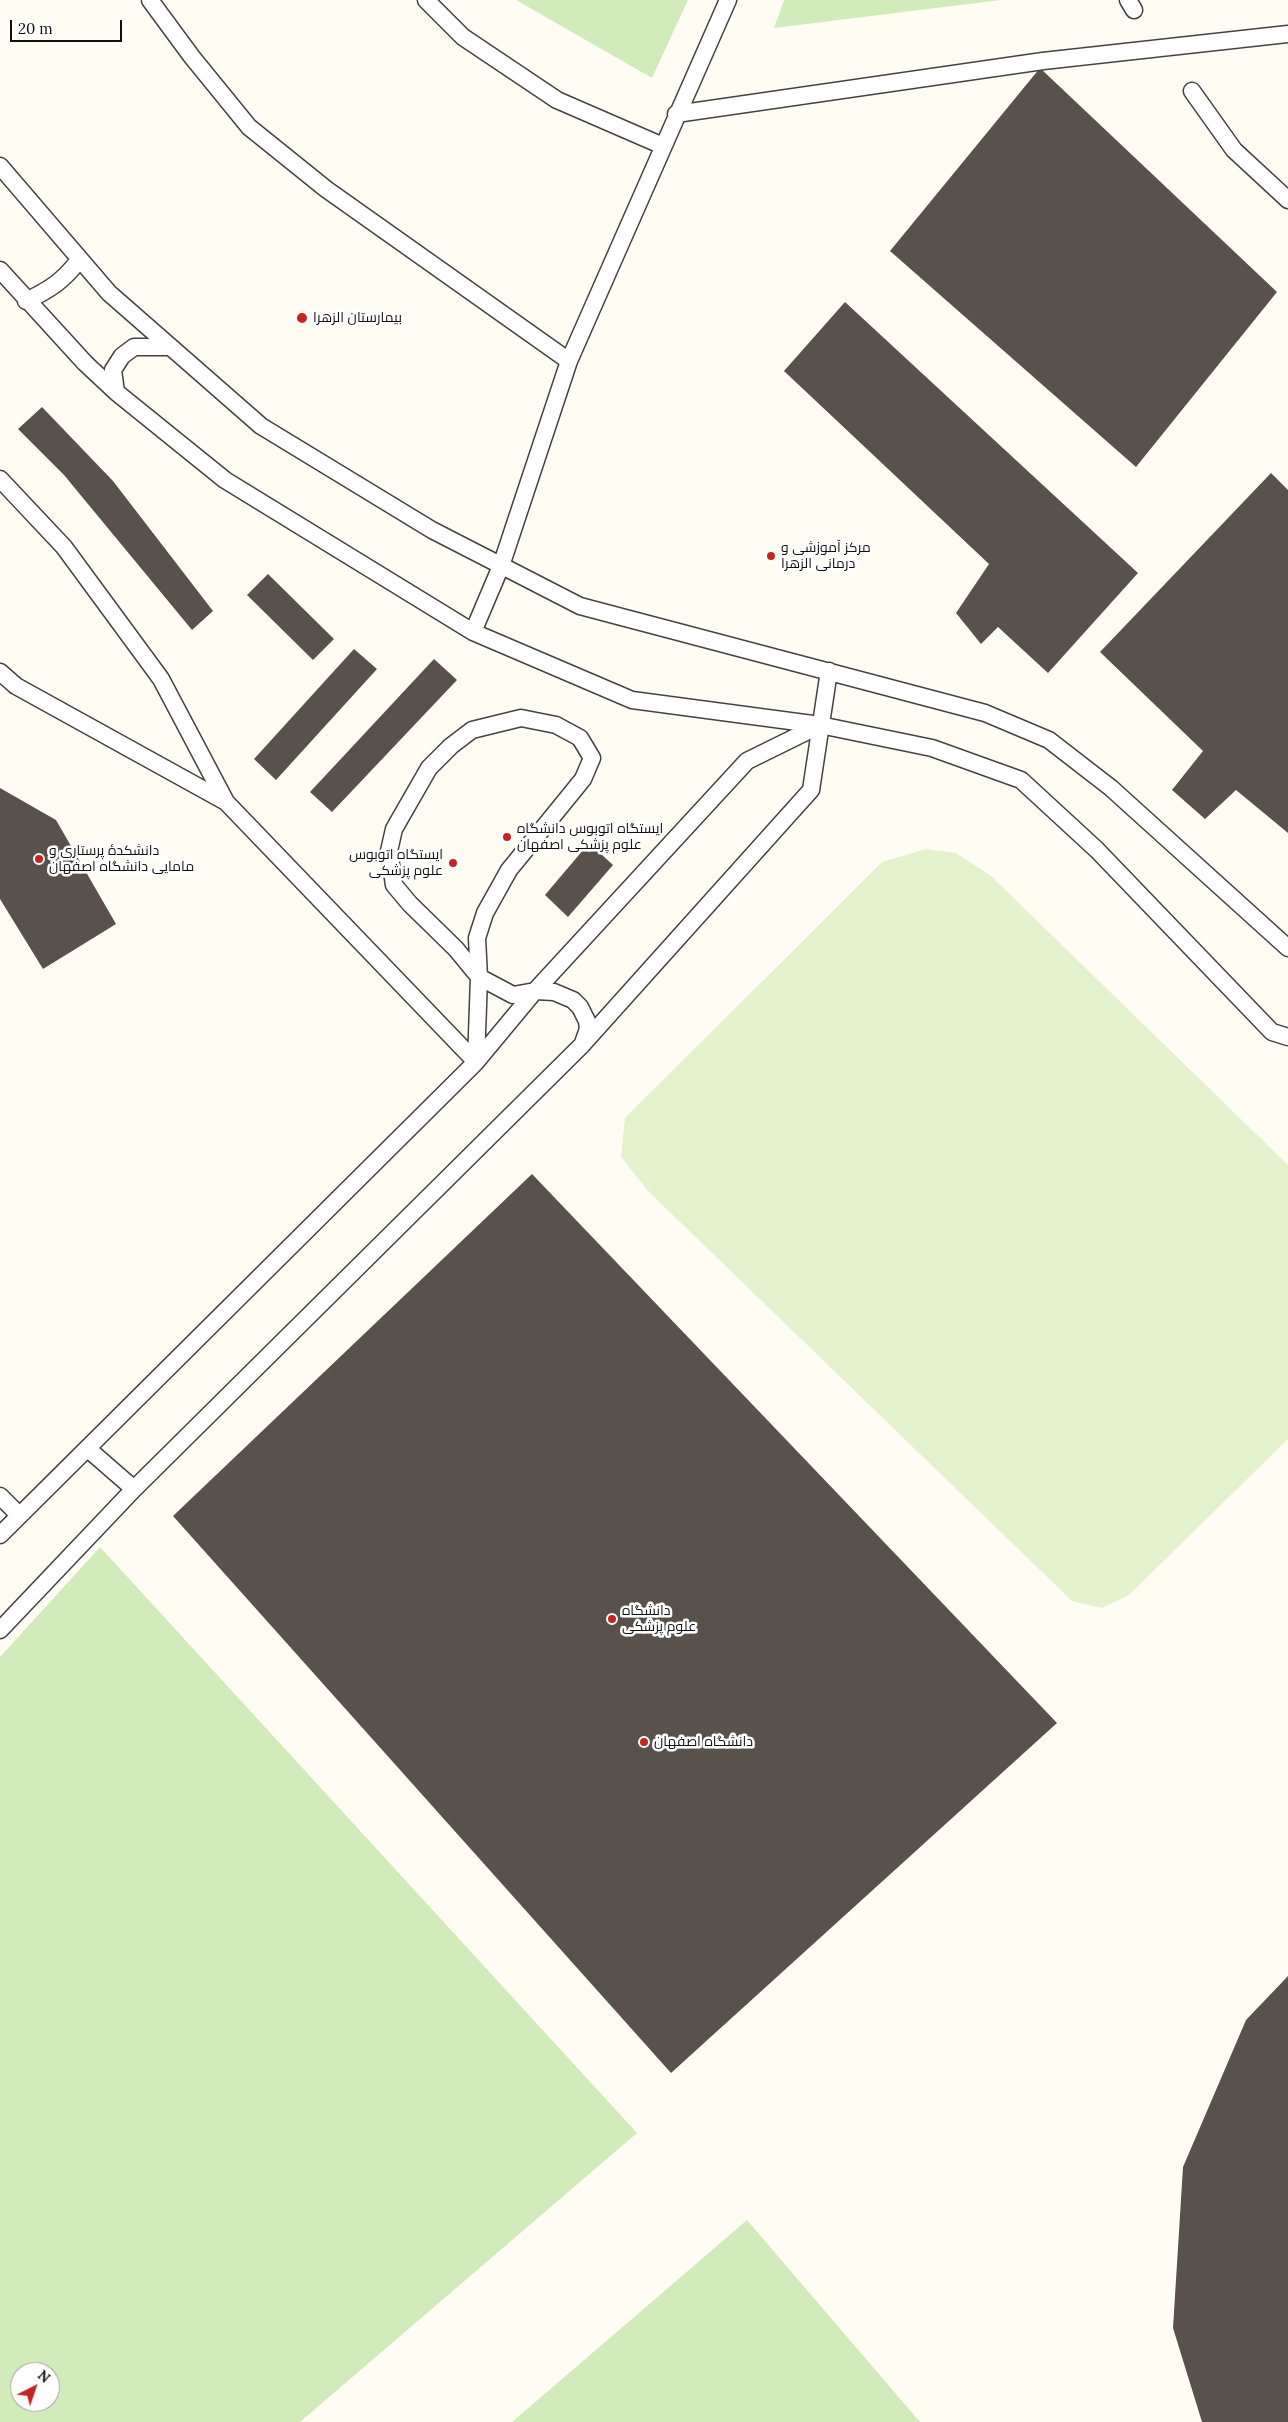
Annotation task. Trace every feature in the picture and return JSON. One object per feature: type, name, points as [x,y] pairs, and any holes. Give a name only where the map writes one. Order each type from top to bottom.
[{"type":"lane","points":[[150,0],[192,57],[249,127],[326,189],[569,361]]},
{"type":"lane","points":[[426,0],[463,37],[557,100],[663,146]]},
{"type":"lane","points":[[473,632],[501,566],[569,361],[676,114],[728,0]]},
{"type":"lane","points":[[676,114],[1043,61],[1288,34]]},
{"type":"lane","points":[[1192,92],[1234,150],[1288,200]]},
{"type":"lane","points":[[0,166],[109,293],[261,426],[432,530],[580,606],[985,713],[1049,740],[1111,788],[1288,948]]},
{"type":"lane","points":[[26,301],[53,288],[80,259]]},
{"type":"lane","points":[[0,270],[26,301],[85,363],[116,392],[226,480],[473,632],[632,700],[820,725],[932,748],[1021,780],[1097,850],[1280,1034],[1288,1048]]},
{"type":"lane","points":[[116,392],[113,370],[122,356],[134,347],[170,347]]},
{"type":"lane","points":[[0,479],[64,547],[161,679],[226,802],[476,1062]]},
{"type":"lane","points":[[0,1630],[134,1489],[582,1045],[811,790],[829,671]]},
{"type":"lane","points":[[0,672],[16,686],[226,802]]},
{"type":"lane","points":[[476,1062],[479,977],[477,938],[484,913],[509,870],[583,779],[592,758],[580,738],[556,725],[521,718],[472,730],[451,746],[429,768],[394,829],[389,851],[394,885],[410,904],[456,949],[479,977],[513,995],[535,991],[564,995],[580,1008],[588,1028],[582,1045]]},
{"type":"lane","points":[[0,1535],[476,1062],[535,991],[747,761],[820,725]]},
{"type":"lane","points":[[88,1449],[134,1489]]},
{"type":"lane","points":[[0,1496],[19,1515]]},
{"type":"green space","points":[[516,0],[688,0],[652,78]]},
{"type":"green space","points":[[784,0],[1001,0],[774,28]]},
{"type":"green space","points":[[926,849],[956,853],[990,875],[1288,1165],[1288,1439],[1129,1595],[1102,1608],[1072,1601],[648,1191],[621,1157],[625,1118],[882,862]]},
{"type":"green space","points":[[100,1547],[637,2133],[300,2422],[0,2422],[0,1657]]},
{"type":"green space","points":[[747,2220],[920,2422],[512,2422]]},
{"type":"building","points":[[1040,68],[1277,292],[1136,467],[890,251]]},
{"type":"building","points":[[845,302],[1138,573],[1048,673],[998,627],[981,644],[956,613],[989,564],[784,371]]},
{"type":"building","points":[[42,407],[113,481],[213,611],[192,630],[64,475],[18,429]]},
{"type":"building","points":[[1271,473],[1288,490],[1288,833],[1236,790],[1205,819],[1172,790],[1203,751],[1100,652]]},
{"type":"building","points":[[268,574],[334,639],[313,660],[247,595]]},
{"type":"building","points":[[354,649],[377,669],[276,780],[254,759]]},
{"type":"building","points":[[434,659],[457,680],[332,812],[310,792]]},
{"type":"building","name":"دانشکدهٔ پرستاری و مامایی دانشگاه اصفهان","points":[[0,788],[56,820],[116,924],[43,969],[0,899]]},
{"type":"building","points":[[589,843],[613,865],[568,917],[545,895]]},
{"type":"building","name":"دانشگاه علوم پزشکی","points":[[532,1174],[1057,1723],[671,2073],[173,1516]]},
{"type":"building","points":[[1288,1976],[1288,2422],[1202,2422],[1173,2328],[1183,2167],[1246,2020]]},
{"type":"place","name":"بیمارستان الزهرا","points":[[302,318]]},
{"type":"place","name":"مرکز آموزشی و درمانی الزهرا","points":[[771,556]]},
{"type":"place","name":"ایستگاه اتوبوس دانشگاه علوم پزشکی اصفهان","points":[[507,837]]},
{"type":"place","name":"دانشکدهٔ پرستاری و مامایی دانشگاه اصفهان","points":[[39,859]]},
{"type":"place","name":"ایستگاه اتوبوس علوم پزشکی","points":[[453,863]]},
{"type":"place","name":"دانشگاه علوم پزشکی","points":[[612,1619]]},
{"type":"place","name":"دانشگاه اصفهان","points":[[644,1742]]}]
